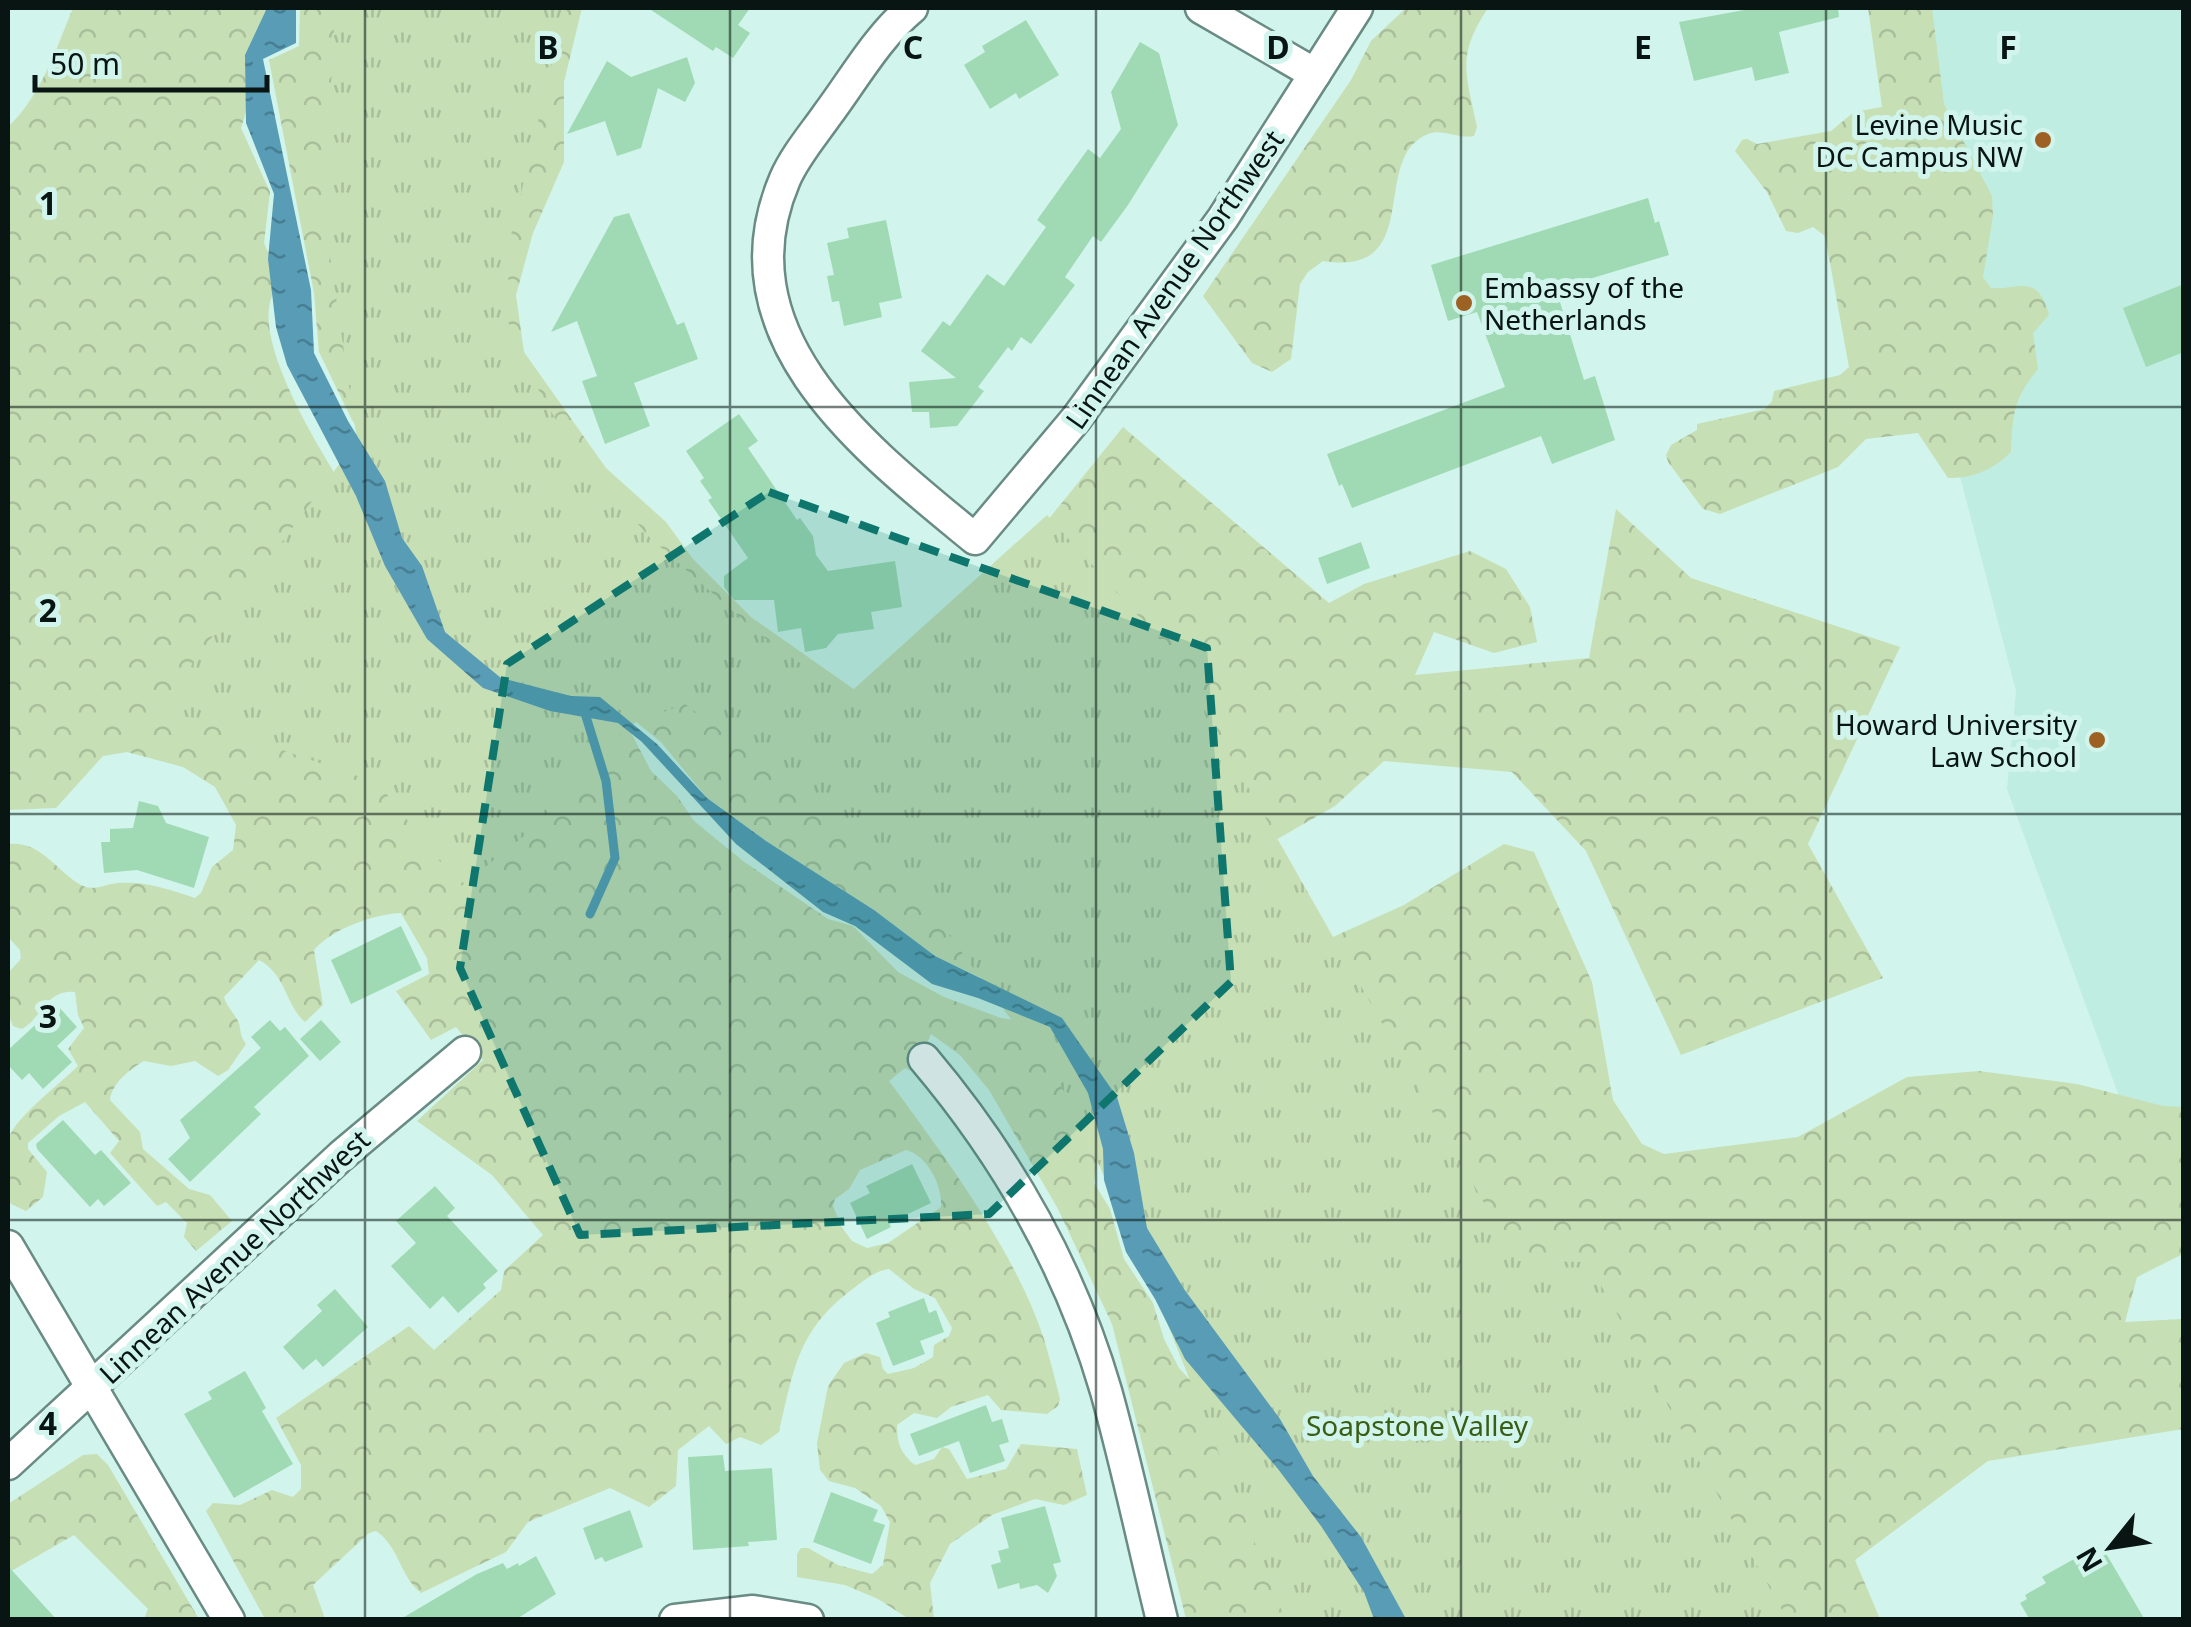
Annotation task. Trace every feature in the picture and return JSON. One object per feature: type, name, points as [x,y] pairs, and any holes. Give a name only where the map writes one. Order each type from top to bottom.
[{"type":"street","name":"Linnean Avenue Northwest","points":[[912,8],[872,52],[787,175],[775,206],[770,238],[770,288],[796,356],[837,415],[889,469],[975,539],[1098,389],[1223,218],[1357,8]]},
{"type":"street","points":[[1201,8],[1315,74]]},
{"type":"street","name":"Linnean Avenue Northwest","points":[[8,1464],[341,1156],[465,1052]]},
{"type":"street","points":[[924,1060],[1006,1170],[1044,1236],[1072,1297],[1105,1388],[1162,1620]]},
{"type":"street","points":[[8,1246],[229,1620]]},
{"type":"street","points":[[676,1620],[753,1611],[808,1620]]},
{"type":"highlighted area","points":[[769,492],[1207,648],[1231,982],[989,1214],[580,1235],[460,968],[507,664]]},
{"type":"shaded area","name":"Howard University Law School","points":[[1886,8],[2183,8],[2183,1130],[2132,1132],[2007,789],[2016,691],[1932,369]]},
{"type":"green space","points":[[73,8],[275,8],[241,128],[270,192],[264,243],[279,278],[270,304],[269,328],[294,401],[344,488],[629,729],[651,771],[677,796],[694,821],[743,861],[828,919],[853,926],[898,972],[944,997],[1001,1018],[1038,1024],[1100,1143],[1094,1183],[1110,1209],[1124,1259],[1153,1303],[1164,1339],[1179,1368],[1246,1440],[1367,1619],[1186,1619],[1112,1324],[1058,1209],[989,1090],[960,1055],[931,1034],[915,1073],[905,1068],[889,1081],[976,1205],[1015,1271],[1044,1339],[1060,1399],[1058,1406],[1047,1414],[1001,1410],[988,1395],[951,1407],[937,1418],[914,1413],[897,1425],[899,1443],[915,1465],[934,1459],[942,1447],[949,1449],[967,1479],[1006,1469],[1021,1444],[1077,1449],[1087,1495],[1064,1505],[1035,1499],[992,1515],[950,1544],[930,1583],[934,1619],[909,1619],[878,1599],[845,1585],[797,1577],[797,1554],[801,1548],[838,1565],[872,1574],[883,1565],[890,1522],[881,1506],[855,1488],[829,1481],[820,1470],[817,1443],[828,1386],[844,1363],[866,1353],[880,1357],[888,1374],[914,1368],[933,1357],[934,1345],[949,1336],[952,1328],[935,1298],[914,1289],[889,1269],[863,1282],[821,1319],[801,1351],[779,1432],[761,1445],[740,1437],[726,1444],[709,1426],[678,1450],[676,1486],[649,1507],[610,1488],[528,1522],[506,1552],[421,1593],[408,1579],[384,1537],[376,1531],[369,1533],[313,1585],[325,1619],[265,1619],[206,1511],[213,1503],[240,1505],[272,1490],[293,1497],[301,1489],[301,1465],[276,1418],[409,1326],[434,1350],[501,1290],[504,1271],[543,1235],[492,1175],[417,1121],[483,1060],[456,1027],[431,1040],[396,991],[429,974],[427,958],[401,913],[354,924],[314,950],[323,1005],[305,1022],[275,973],[259,960],[224,997],[246,1044],[228,1070],[218,1076],[195,1061],[171,1066],[144,1061],[114,1088],[110,1100],[140,1132],[143,1149],[189,1189],[210,1195],[232,1221],[196,1251],[184,1237],[187,1223],[166,1202],[157,1206],[110,1153],[119,1141],[85,1102],[59,1116],[28,1143],[28,1149],[47,1172],[43,1197],[26,1211],[11,1204],[8,1198],[11,1133],[78,1066],[68,1049],[84,1028],[75,992],[51,999],[22,1029],[13,1026],[8,1014],[8,973],[21,959],[20,950],[8,937],[8,844],[39,851],[86,887],[138,883],[195,898],[212,867],[233,850],[236,825],[215,787],[183,767],[127,752],[103,756],[56,808],[8,810],[8,127],[39,87]],"holes":[[[906,1150],[932,1172],[941,1207],[888,1243],[867,1248],[852,1241],[841,1226],[833,1206],[835,1199],[849,1189],[860,1170]]]},
{"type":"green space","points":[[300,8],[582,8],[564,82],[564,162],[533,233],[516,295],[524,352],[606,468],[666,522],[693,559],[751,617],[855,690],[1035,536],[1123,427],[1329,603],[1364,584],[1470,551],[1506,569],[1530,607],[1537,642],[1494,653],[1434,632],[1415,675],[1589,658],[1616,509],[1691,578],[1900,647],[1808,844],[1883,978],[1681,1055],[1586,851],[1512,772],[1384,761],[1335,806],[1260,849],[1305,956],[1335,936],[1404,905],[1504,844],[1534,852],[1592,982],[1613,1100],[1642,1144],[1664,1154],[1798,1137],[1907,1077],[1979,1071],[2077,1084],[2163,1106],[2183,1107],[2183,1254],[2137,1277],[2125,1322],[2183,1319],[2183,1429],[1988,1461],[1855,1560],[1880,1619],[1407,1619],[1141,1187],[998,986],[935,956],[874,910],[707,798],[661,742],[600,693],[389,479],[351,418],[319,352],[314,293],[269,60],[299,46]]},
{"type":"green space","name":"Soapstone Valley","points":[[335,8],[565,8],[508,248],[509,339],[569,442],[648,536],[755,631],[846,696],[1047,515],[1172,653],[1517,1261],[1588,1262],[1787,1619],[1285,1619],[1140,1255],[1068,1097],[941,924],[799,789],[685,704],[636,722],[590,759],[538,825],[460,887],[378,783],[160,708],[357,440],[330,256],[326,186]]},
{"type":"green space","points":[[1406,8],[1488,8],[1471,39],[1466,66],[1477,127],[1474,136],[1433,132],[1411,147],[1401,166],[1386,234],[1375,251],[1355,261],[1323,261],[1308,272],[1300,284],[1291,359],[1272,372],[1252,363],[1203,296],[1351,80],[1371,41]]},
{"type":"green space","points":[[1868,8],[1932,8],[1944,104],[1992,196],[1993,216],[1983,277],[1991,288],[2033,288],[2049,315],[2033,333],[2038,369],[2016,408],[2011,452],[1983,472],[1948,478],[1918,433],[1866,439],[1838,467],[1720,514],[1703,509],[1668,462],[1666,455],[1671,445],[1697,430],[1697,424],[1765,409],[1774,391],[1840,375],[1849,367],[1825,236],[1813,227],[1798,233],[1786,231],[1767,192],[1735,151],[1742,140],[1757,144],[1831,131],[1854,112],[1882,107]]},
{"type":"green space","points":[[97,1454],[108,1465],[199,1619],[144,1619],[148,1609],[74,1535],[8,1573],[8,1504],[83,1455]]},
{"type":"water","points":[[267,8],[296,8],[296,43],[263,59],[311,290],[314,353],[348,421],[385,481],[402,538],[422,566],[445,632],[501,678],[571,696],[600,697],[657,744],[707,798],[766,841],[874,910],[935,956],[1062,1018],[1117,1097],[1134,1153],[1147,1228],[1184,1289],[1280,1419],[1313,1476],[1361,1537],[1406,1619],[1374,1619],[1364,1592],[1321,1526],[1185,1359],[1126,1252],[1104,1180],[1103,1149],[1088,1093],[1050,1027],[932,984],[855,926],[823,912],[736,844],[642,742],[618,723],[550,711],[483,688],[427,639],[385,566],[356,496],[287,365],[276,327],[268,259],[274,194],[246,123],[245,55]]},
{"type":"building","points":[[648,8],[750,8],[738,25],[750,33],[733,58],[716,47],[713,51]]},
{"type":"building","points":[[1755,8],[1838,8],[1839,17],[1779,32],[1789,73],[1755,81],[1752,67],[1694,81],[1679,22]]},
{"type":"building","points":[[1026,20],[1059,75],[1019,99],[1016,93],[990,109],[964,65],[985,52],[982,46]]},
{"type":"building","points":[[1140,42],[1159,53],[1178,125],[1101,242],[1093,236],[1065,277],[1075,285],[1031,344],[1021,337],[1012,351],[1008,347],[978,387],[984,391],[957,426],[930,428],[929,412],[912,412],[909,382],[956,378],[921,351],[943,321],[950,326],[987,274],[1004,286],[1046,227],[1037,220],[1088,149],[1100,158],[1121,129],[1111,92]]},
{"type":"building","points":[[687,57],[695,83],[685,102],[658,88],[641,148],[617,156],[605,121],[567,134],[607,61],[631,77]]},
{"type":"building","points":[[1648,198],[1669,255],[1556,289],[1584,380],[1595,376],[1615,440],[1552,464],[1541,436],[1352,508],[1327,454],[1505,387],[1477,312],[1448,321],[1431,265]]},
{"type":"building","points":[[629,213],[677,325],[684,322],[698,359],[634,383],[650,426],[605,444],[582,381],[597,376],[577,321],[551,332],[614,217]]},
{"type":"building","points":[[886,220],[902,298],[879,303],[882,317],[844,326],[839,301],[832,302],[827,276],[834,275],[827,243],[849,238],[847,228]]},
{"type":"building","points":[[2184,284],[2184,352],[2146,367],[2123,308]]},
{"type":"building","points":[[739,414],[758,441],[748,448],[797,520],[800,518],[813,536],[816,555],[828,571],[895,561],[902,607],[871,612],[874,629],[838,634],[826,648],[805,652],[801,628],[778,632],[774,600],[734,600],[724,587],[724,576],[748,558],[708,500],[712,498],[700,481],[704,478],[686,451]]},
{"type":"building","points":[[1361,542],[1370,568],[1327,584],[1318,558]]},
{"type":"building","points":[[139,801],[158,806],[166,823],[209,837],[194,888],[137,870],[104,873],[101,842],[110,842],[110,829],[133,828]]},
{"type":"building","points":[[401,926],[422,970],[351,1004],[331,960]]},
{"type":"building","points":[[57,1005],[77,1027],[57,1046],[72,1062],[43,1089],[29,1073],[22,1080],[8,1065],[8,1050]]},
{"type":"building","points":[[270,1020],[280,1031],[285,1027],[309,1056],[254,1107],[261,1114],[190,1182],[168,1159],[190,1138],[180,1120],[261,1048],[251,1037]]},
{"type":"building","points":[[321,1020],[341,1042],[320,1061],[300,1039]]},
{"type":"building","points":[[63,1120],[95,1155],[101,1150],[131,1183],[104,1206],[98,1199],[90,1207],[37,1149],[36,1144]]},
{"type":"building","points":[[912,1164],[931,1203],[889,1223],[891,1227],[867,1239],[850,1203],[870,1193],[866,1186]]},
{"type":"building","points":[[435,1186],[455,1208],[447,1216],[498,1271],[483,1284],[486,1288],[458,1313],[443,1296],[430,1309],[391,1266],[416,1243],[396,1221]]},
{"type":"building","points":[[335,1289],[368,1327],[323,1367],[316,1359],[303,1370],[283,1347],[322,1311],[317,1305]]},
{"type":"building","points":[[924,1298],[929,1313],[936,1310],[944,1332],[920,1341],[925,1354],[893,1366],[876,1323],[890,1317],[888,1312]]},
{"type":"building","points":[[245,1371],[266,1408],[262,1411],[293,1464],[234,1498],[184,1414],[212,1399],[208,1392]]},
{"type":"building","points":[[986,1405],[992,1422],[1002,1419],[1009,1442],[999,1445],[1005,1461],[970,1473],[959,1441],[919,1456],[910,1434]]},
{"type":"building","points":[[723,1455],[725,1471],[772,1468],[777,1540],[693,1550],[688,1457]]},
{"type":"building","points":[[831,1492],[878,1510],[873,1521],[885,1525],[871,1564],[813,1542]]},
{"type":"building","points":[[1045,1506],[1061,1562],[1053,1564],[1057,1576],[1048,1593],[1037,1585],[1020,1589],[1019,1583],[998,1589],[991,1565],[1001,1562],[998,1551],[1009,1548],[1001,1518]]},
{"type":"building","points":[[630,1510],[643,1547],[605,1562],[602,1557],[595,1560],[583,1528]]},
{"type":"building","points":[[2104,1550],[2145,1620],[2030,1620],[2020,1603],[2027,1599],[2025,1595],[2046,1583],[2042,1577],[2081,1555],[2084,1561]]},
{"type":"building","points":[[536,1556],[556,1594],[515,1620],[399,1620],[477,1574],[503,1563],[507,1569],[518,1563],[519,1566]]},
{"type":"building","points":[[8,1566],[57,1620],[8,1620]]},
{"type":"waterway","points":[[584,710],[606,781],[615,858],[590,914]]},
{"type":"place","name":"Levine Music DC Campus NW","points":[[2043,140]]},
{"type":"place","name":"Embassy of the Netherlands","points":[[1464,303]]},
{"type":"place","name":"Howard University Law School","points":[[2097,740]]}]
